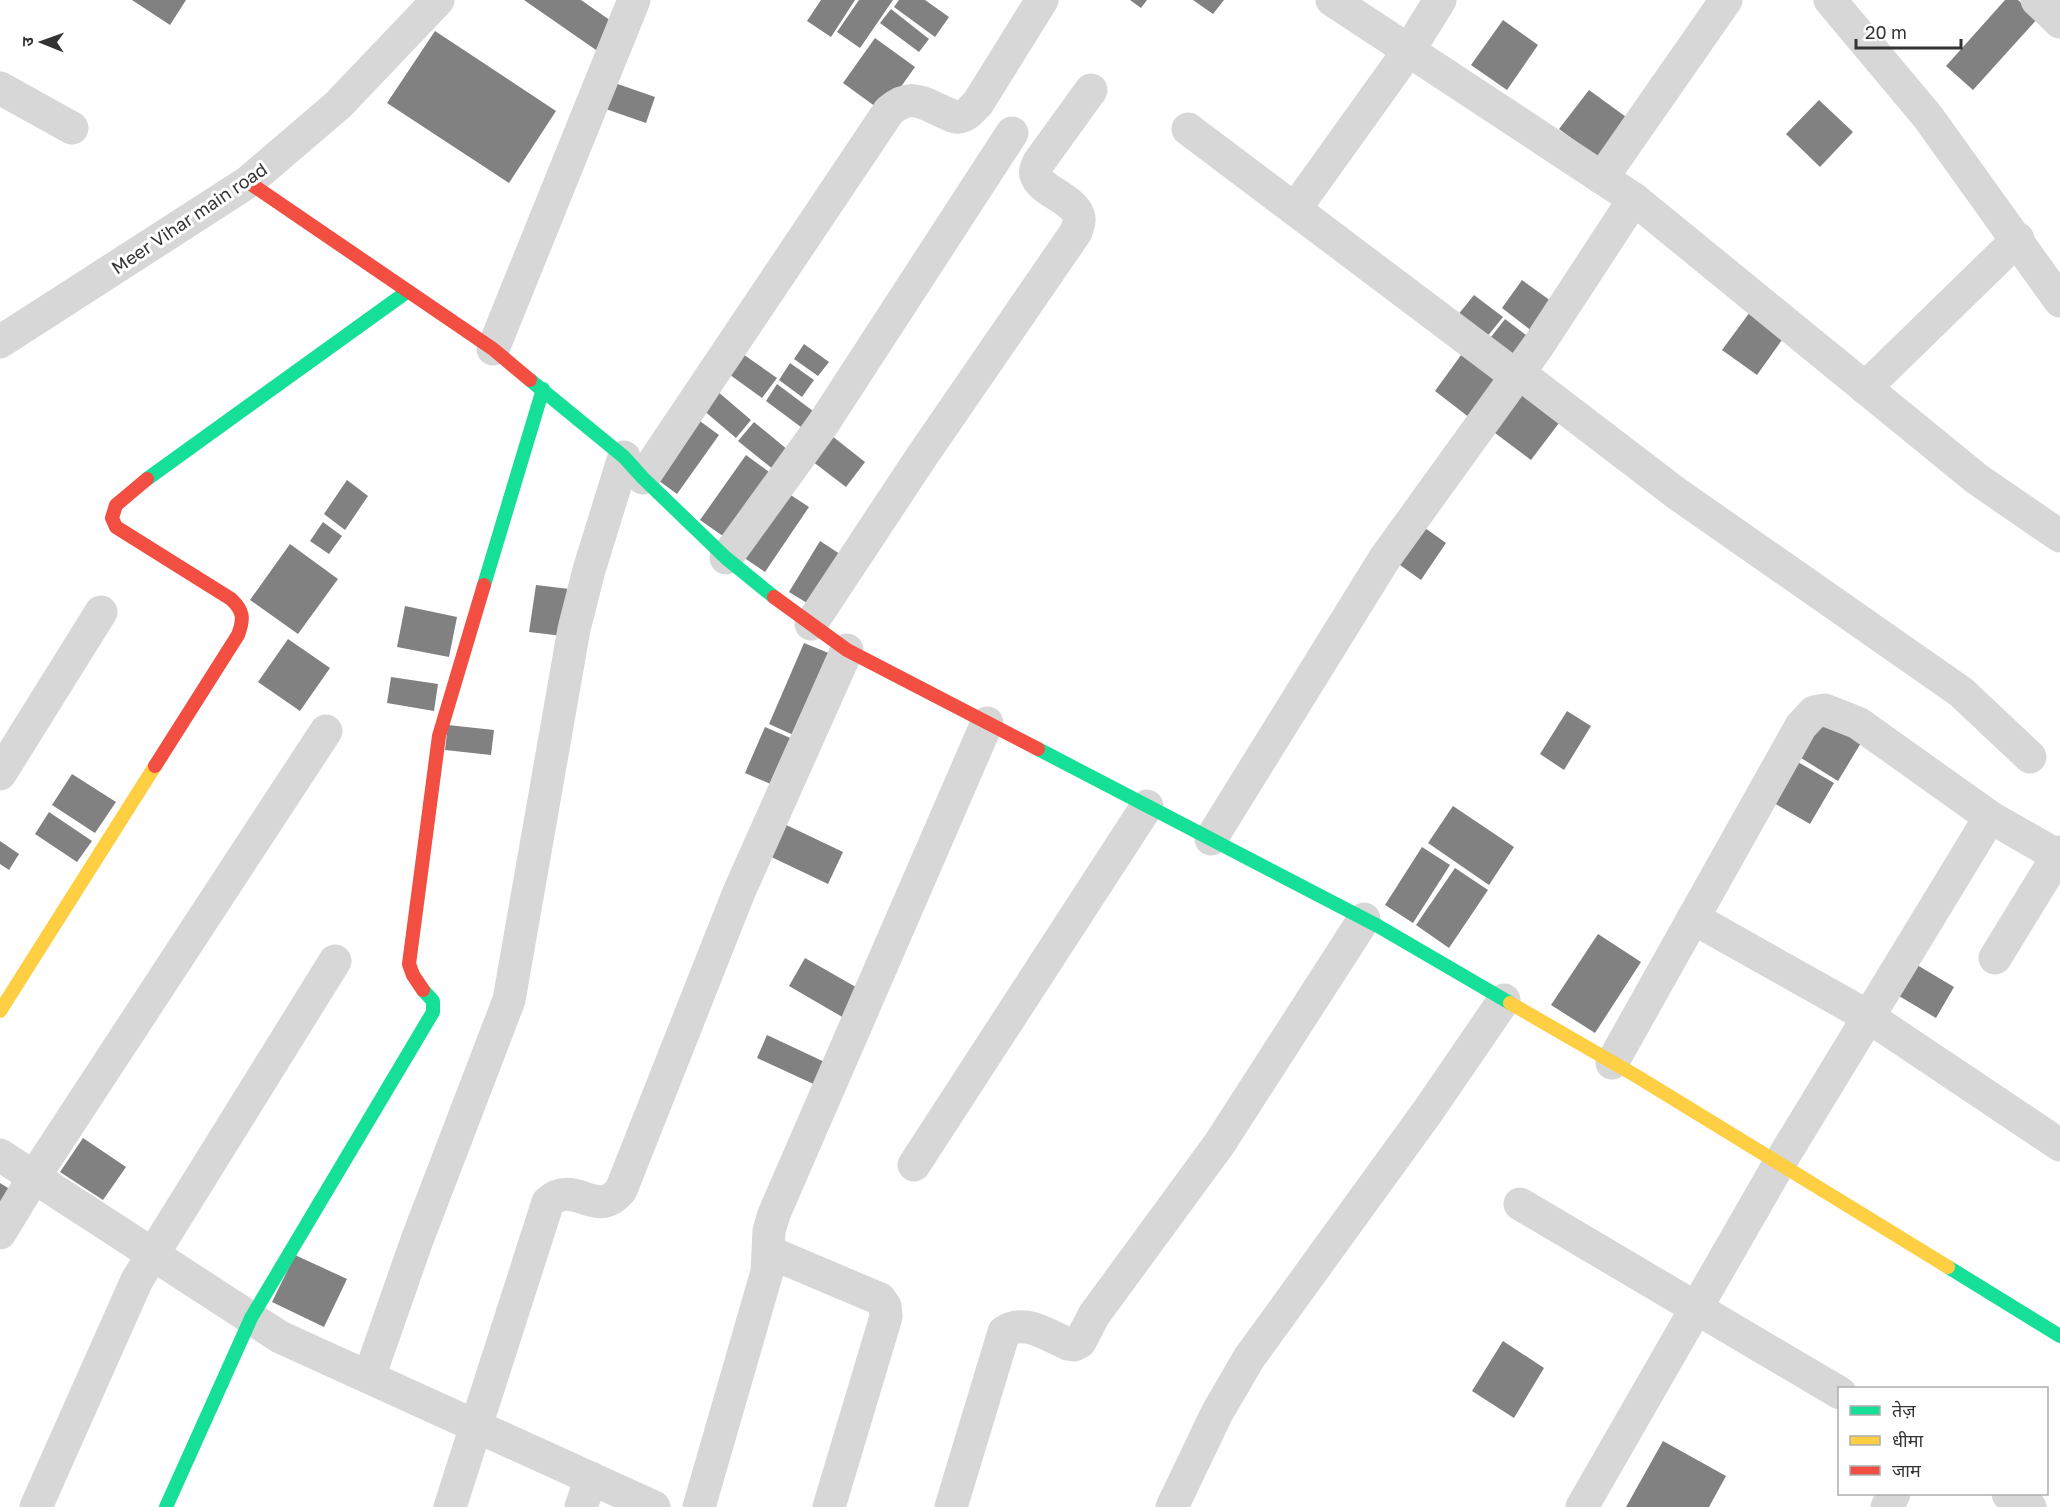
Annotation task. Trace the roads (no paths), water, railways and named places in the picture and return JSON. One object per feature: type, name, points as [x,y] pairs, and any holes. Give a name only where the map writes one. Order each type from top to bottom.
[{"type":"street","name":"Meer Vihar main road","points":[[0,342],[248,182],[338,105],[438,0]]},
{"type":"street","points":[[493,349],[634,0]]},
{"type":"street","points":[[369,1377],[417,1240],[509,1000],[574,629],[589,570],[633,468],[889,111],[909,99],[922,102],[953,117],[961,117],[969,112],[978,103],[1042,0]]},
{"type":"street","points":[[1332,0],[1634,199],[1977,479],[2060,536]]},
{"type":"street","points":[[1295,209],[1408,50],[1440,0]]},
{"type":"street","points":[[1602,177],[1726,0]]},
{"type":"street","points":[[2037,0],[2060,22]]},
{"type":"street","points":[[1832,1],[1928,117],[2018,239],[2060,301]]},
{"type":"street","points":[[0,88],[72,128]]},
{"type":"street","points":[[811,624],[920,459],[1076,232],[1080,220],[1076,211],[1041,183],[1035,171],[1091,90]]},
{"type":"street","points":[[1188,129],[1676,493],[1961,692],[2030,757]]},
{"type":"street","points":[[726,558],[823,424],[1012,133]]},
{"type":"street","points":[[248,182],[493,349],[543,388],[633,468],[726,558],[847,651],[1364,919],[1638,1077],[2060,1336]]},
{"type":"street","points":[[1211,839],[1385,558],[1538,346],[1634,199]]},
{"type":"street","points":[[1865,387],[2018,239]]},
{"type":"street","points":[[0,1011],[238,635],[244,620],[240,607],[231,599],[116,526],[112,518],[116,504],[134,488],[408,291]]},
{"type":"street","points":[[166,1507],[251,1318],[433,1012],[433,1001],[420,987],[409,964],[439,736],[543,388]]},
{"type":"street","points":[[0,774],[101,612]]},
{"type":"street","points":[[450,1507],[548,1202],[559,1194],[566,1193],[597,1202],[606,1202],[615,1198],[621,1190],[739,892],[847,651]]},
{"type":"street","points":[[1612,1063],[1801,726],[1814,712],[1825,710],[1858,723],[1990,818],[2059,855],[1995,958]]},
{"type":"street","points":[[699,1507],[767,1272],[769,1231],[774,1214],[987,723]]},
{"type":"street","points":[[0,1233],[34,1177],[326,730]]},
{"type":"street","points":[[914,1166],[1147,806]]},
{"type":"street","points":[[1582,1507],[1779,1164],[1990,818]]},
{"type":"street","points":[[1693,918],[1869,1017],[2060,1145]]},
{"type":"street","points":[[951,1507],[1004,1332],[1013,1326],[1022,1325],[1074,1346],[1080,1342],[1094,1315],[1220,1143],[1364,919]]},
{"type":"street","points":[[36,1507],[137,1280],[152,1252],[335,961]]},
{"type":"street","points":[[1172,1507],[1217,1413],[1249,1358],[1428,1111],[1504,1000]]},
{"type":"street","points":[[0,1155],[280,1337],[476,1426],[586,1493],[654,1507]]},
{"type":"street","points":[[1520,1204],[1838,1392]]},
{"type":"street","points":[[769,1251],[880,1299],[885,1306],[886,1317],[829,1507]]},
{"type":"street","points":[[2010,1495],[2030,1507]]}]
